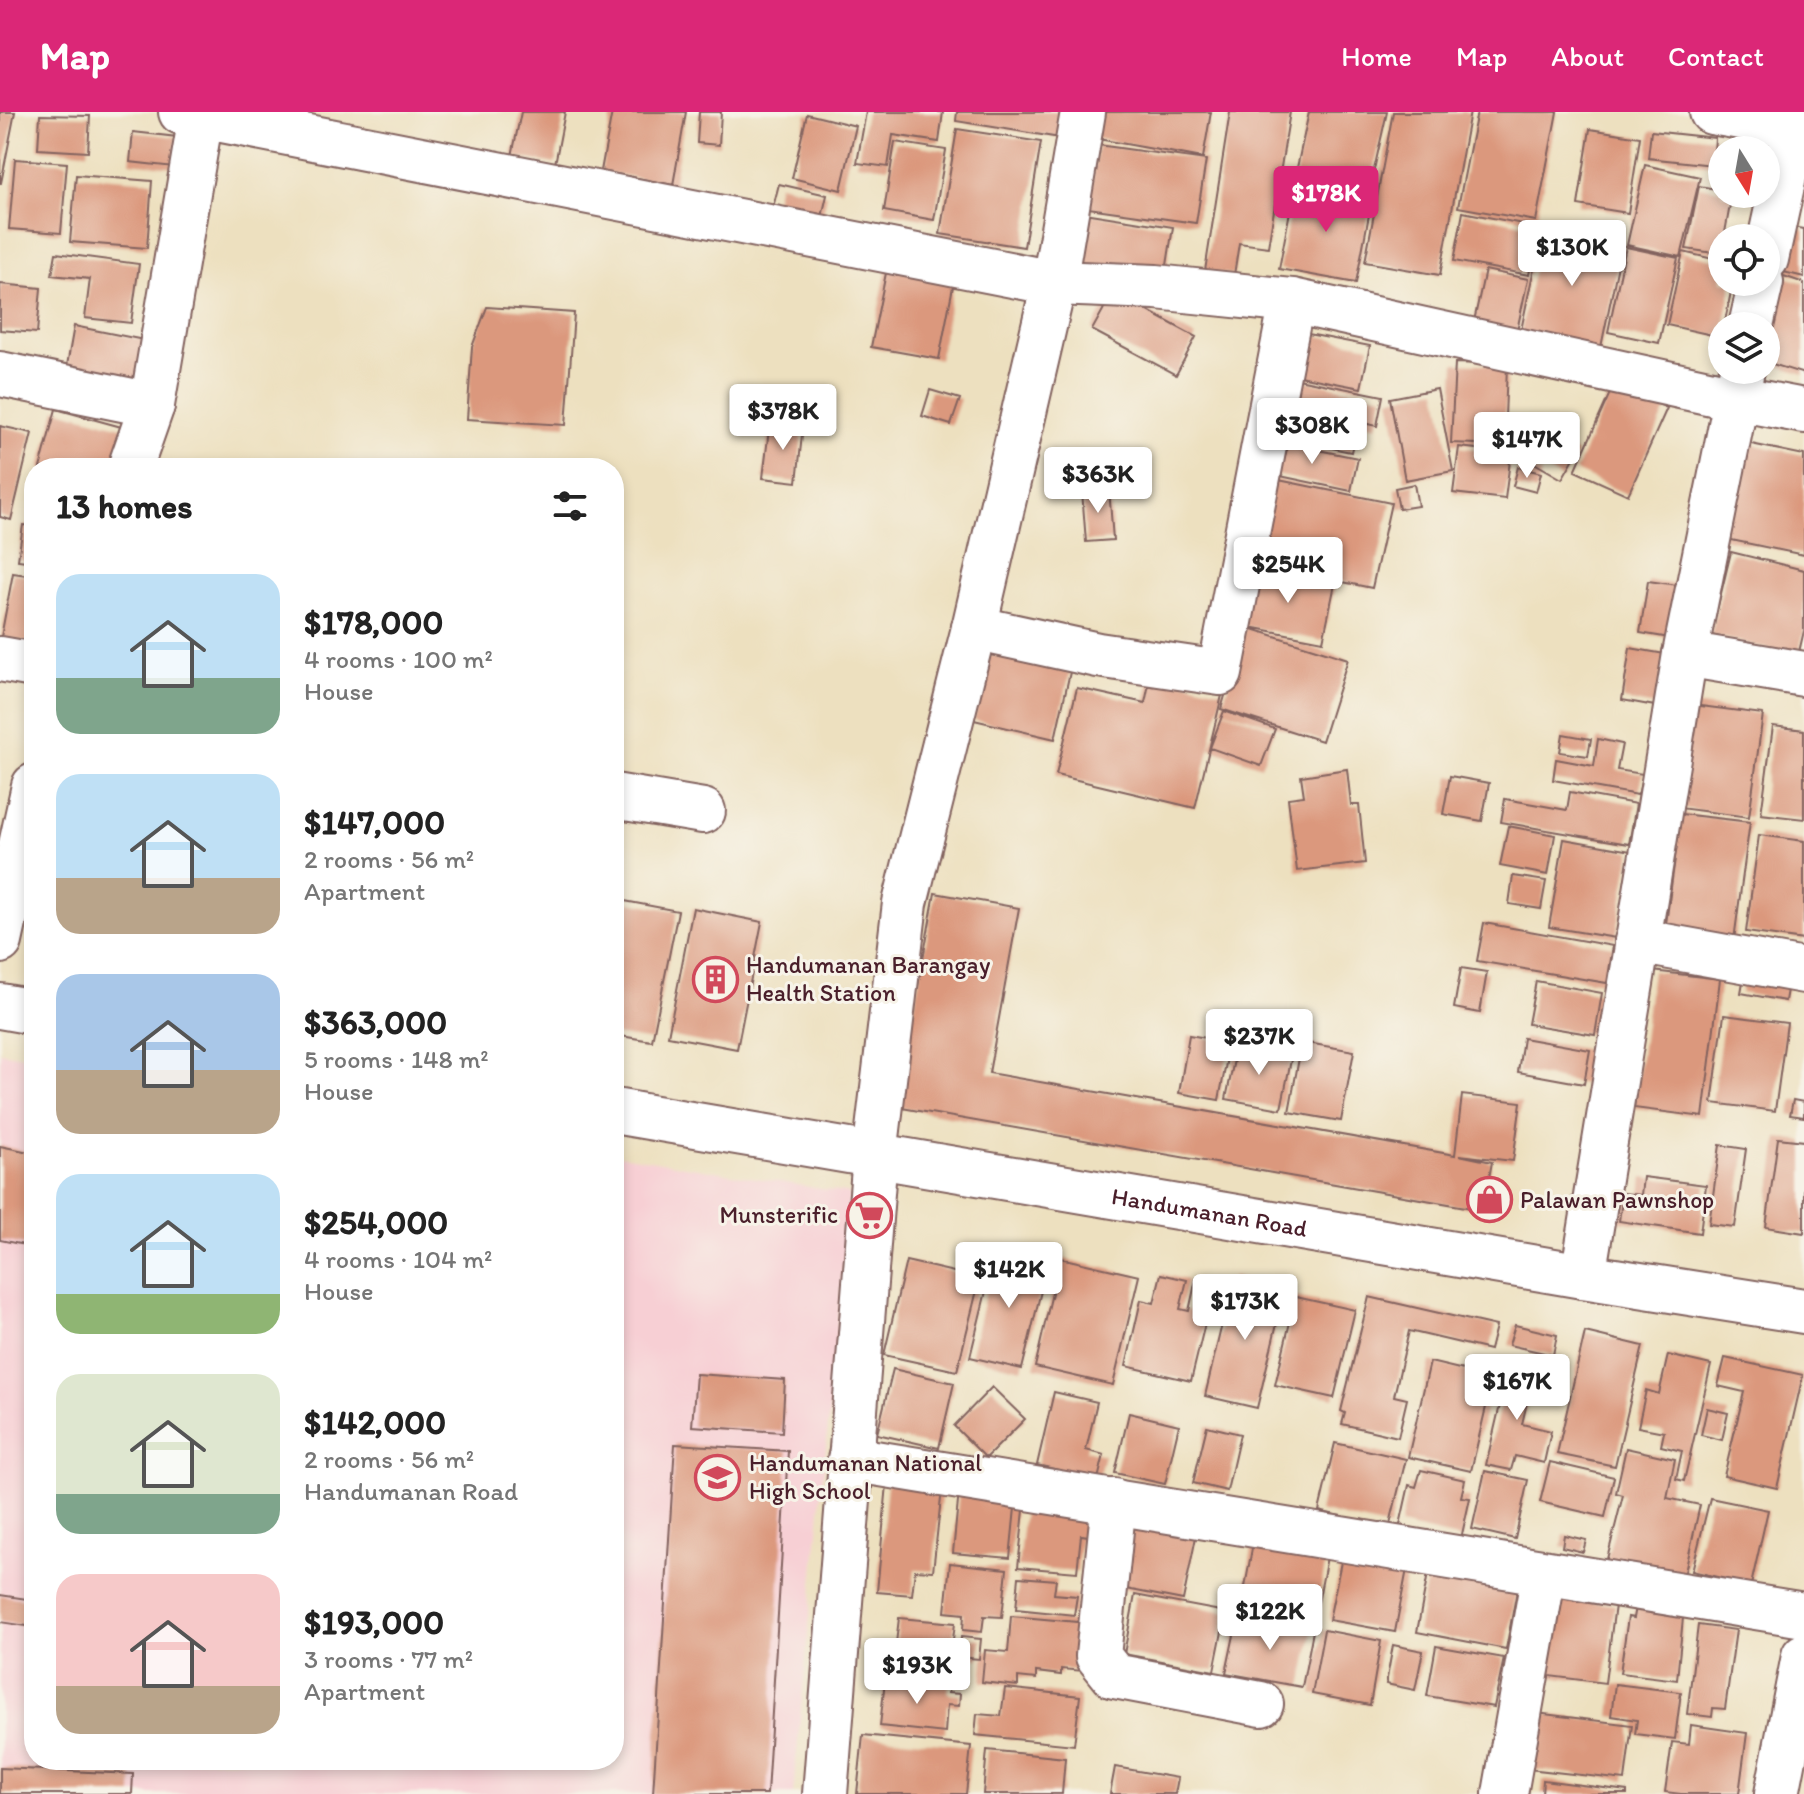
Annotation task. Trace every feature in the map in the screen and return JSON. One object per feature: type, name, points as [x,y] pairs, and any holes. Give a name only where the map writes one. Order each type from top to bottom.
[{"type":"street","points":[[825,1794],[875,1155],[905,903],[974,628],[1054,283],[1083,112]]},
{"type":"street","points":[[1712,112],[1800,127],[1775,224]]},
{"type":"street","points":[[133,458],[152,405],[191,114],[1054,283],[1156,287],[1292,301],[1708,378]]},
{"type":"street","points":[[974,628],[1098,655],[1220,673],[1292,301]]},
{"type":"street","points":[[0,374],[152,405]]},
{"type":"street","points":[[1583,1276],[1685,654],[1738,384],[1804,411]]},
{"type":"street","points":[[1685,654],[1804,674]]},
{"type":"street","points":[[0,659],[24,663]]},
{"type":"street","points":[[624,798],[703,811]]},
{"type":"street","points":[[0,941],[24,832]]},
{"type":"street","points":[[1637,941],[1804,971]]},
{"type":"street","points":[[0,1006],[24,1010]]},
{"type":"street","name":"Handumanan Road","points":[[624,1113],[1804,1311]]},
{"type":"street","points":[[850,1459],[1804,1615]]},
{"type":"street","points":[[1114,1501],[1098,1656],[1114,1676],[1261,1704]]},
{"type":"street","points":[[1505,1794],[1544,1573]]},
{"type":"street","points":[[1777,1794],[1804,1656]]},
{"type":"shaded area","name":"Handumanan National High School","points":[[0,1052],[24,1056],[24,1770],[624,1770],[624,1156],[850,1194],[793,1794],[0,1794]]},
{"type":"building","points":[[0,112],[15,112],[1,183],[0,183]]},
{"type":"building","points":[[521,112],[565,112],[555,164],[512,156]]},
{"type":"building","points":[[612,112],[686,112],[673,185],[601,171]]},
{"type":"building","points":[[699,112],[721,112],[719,145],[697,143]]},
{"type":"building","points":[[866,112],[943,112],[939,142],[893,135],[888,167],[857,163]]},
{"type":"building","points":[[957,112],[1064,112],[1060,138],[956,121]]},
{"type":"building","points":[[1091,112],[1211,112],[1203,158],[1087,137]]},
{"type":"building","points":[[1230,112],[1290,112],[1268,247],[1239,243],[1234,275],[1205,271]]},
{"type":"building","points":[[1309,112],[1387,112],[1369,192],[1295,177]]},
{"type":"building","points":[[1393,112],[1470,112],[1440,275],[1365,262]]},
{"type":"building","points":[[1477,112],[1557,112],[1536,221],[1458,207]]},
{"type":"building","points":[[807,114],[856,126],[841,190],[792,178]]},
{"type":"building","points":[[40,115],[90,116],[88,152],[38,149]]},
{"type":"building","points":[[957,129],[1041,142],[1024,247],[940,234]]},
{"type":"building","points":[[1590,129],[1640,137],[1628,213],[1578,205]]},
{"type":"building","points":[[1651,131],[1708,137],[1708,164],[1648,158]]},
{"type":"building","points":[[133,132],[177,137],[174,167],[130,162]]},
{"type":"building","points":[[895,142],[946,150],[934,220],[884,211]]},
{"type":"building","points":[[1098,145],[1206,160],[1196,223],[1088,208]]},
{"type":"building","points":[[15,159],[67,163],[61,233],[9,229]]},
{"type":"building","points":[[1645,165],[1700,177],[1681,257],[1627,245]]},
{"type":"building","points":[[76,175],[152,181],[147,248],[70,242]]},
{"type":"building","points":[[779,184],[827,195],[820,226],[771,215]]},
{"type":"building","points":[[1295,185],[1372,199],[1356,283],[1279,269]]},
{"type":"building","points":[[1699,186],[1708,188],[1708,208],[1729,208],[1727,224],[1708,224],[1708,252],[1686,249]]},
{"type":"building","points":[[1071,211],[1173,227],[1165,278],[1063,263]]},
{"type":"building","points":[[1463,212],[1538,227],[1529,275],[1454,261]]},
{"type":"building","points":[[1543,225],[1623,241],[1600,352],[1520,335]]},
{"type":"building","points":[[1780,225],[1804,229],[1804,277],[1780,271]]},
{"type":"building","points":[[1626,247],[1678,258],[1659,343],[1608,332]]},
{"type":"building","points":[[1683,252],[1708,258],[1708,296],[1730,296],[1727,312],[1708,312],[1708,334],[1667,325]]},
{"type":"building","points":[[56,253],[139,264],[131,323],[85,318],[90,279],[52,275]]},
{"type":"building","points":[[887,268],[954,281],[939,359],[871,347]]},
{"type":"building","points":[[1485,270],[1528,279],[1516,335],[1473,326]]},
{"type":"building","points":[[1780,275],[1804,283],[1804,374],[1780,366],[1780,312],[1769,312],[1773,296],[1780,296]]},
{"type":"building","points":[[0,284],[41,288],[37,333],[0,330]]},
{"type":"building","points":[[1113,292],[1196,337],[1176,375],[1092,330]]},
{"type":"building","points":[[487,307],[574,313],[566,425],[467,419],[472,347]]},
{"type":"building","points":[[74,326],[144,340],[135,389],[65,377]]},
{"type":"building","points":[[1298,332],[1370,346],[1361,388],[1289,374]]},
{"type":"building","points":[[1455,363],[1507,365],[1504,445],[1451,443]]},
{"type":"building","points":[[1293,378],[1383,396],[1377,426],[1279,405]]},
{"type":"building","points":[[1614,384],[1667,408],[1628,495],[1575,471]]},
{"type":"building","points":[[1437,389],[1453,471],[1405,480],[1390,398]]},
{"type":"building","points":[[930,390],[960,399],[951,425],[922,416]]},
{"type":"building","points":[[56,409],[125,428],[117,458],[43,458]]},
{"type":"building","points":[[1278,413],[1356,430],[1351,452],[1273,436]]},
{"type":"building","points":[[770,421],[803,425],[797,482],[763,478]]},
{"type":"building","points":[[1526,422],[1577,453],[1562,479],[1510,449]]},
{"type":"building","points":[[0,426],[32,433],[11,520],[0,517]]},
{"type":"building","points":[[1273,441],[1358,458],[1351,491],[1266,473]]},
{"type":"building","points":[[1737,441],[1804,455],[1804,555],[1717,537]]},
{"type":"building","points":[[1459,447],[1511,453],[1505,499],[1453,493]]},
{"type":"building","points":[[1518,467],[1541,473],[1536,492],[1513,486]]},
{"type":"building","points":[[1264,477],[1391,503],[1372,588],[1245,562]]},
{"type":"building","points":[[1414,484],[1418,506],[1399,509],[1395,488]]},
{"type":"building","points":[[1109,488],[1113,540],[1086,542],[1082,491]]},
{"type":"building","points":[[23,525],[24,525],[24,561],[18,560]]},
{"type":"building","points":[[1731,552],[1804,570],[1804,631],[1798,656],[1711,635]]},
{"type":"building","points":[[1252,569],[1335,584],[1323,641],[1240,625]]},
{"type":"building","points":[[13,573],[24,575],[24,641],[1,637]]},
{"type":"building","points":[[1648,581],[1685,586],[1676,639],[1640,633]]},
{"type":"building","points":[[1246,627],[1348,659],[1322,741],[1221,709]]},
{"type":"building","points":[[1630,648],[1665,654],[1655,706],[1622,700]]},
{"type":"building","points":[[989,654],[1070,672],[1055,739],[974,720]]},
{"type":"building","points":[[1151,674],[1223,691],[1195,808],[1056,775],[1077,688],[1145,703]]},
{"type":"building","points":[[1693,705],[1763,714],[1749,817],[1679,808]]},
{"type":"building","points":[[1224,711],[1275,729],[1261,766],[1210,748]]},
{"type":"building","points":[[1773,726],[1804,730],[1804,819],[1761,814]]},
{"type":"building","points":[[1563,734],[1591,739],[1588,756],[1560,752]]},
{"type":"building","points":[[1598,739],[1622,744],[1617,770],[1643,774],[1638,795],[1553,780],[1556,759],[1594,766]]},
{"type":"building","points":[[1347,769],[1351,805],[1359,805],[1365,863],[1297,871],[1288,798],[1304,796],[1301,776]]},
{"type":"building","points":[[1450,776],[1489,783],[1482,821],[1443,814]]},
{"type":"building","points":[[1570,792],[1636,804],[1629,844],[1501,822],[1505,799],[1567,810]]},
{"type":"building","points":[[1681,814],[1750,822],[1734,940],[1665,931]]},
{"type":"building","points":[[1508,826],[1555,835],[1548,875],[1500,866]]},
{"type":"building","points":[[1759,835],[1804,841],[1804,940],[1746,932]]},
{"type":"building","points":[[1564,839],[1631,851],[1616,938],[1549,927]]},
{"type":"building","points":[[1513,876],[1546,881],[1541,909],[1509,904]]},
{"type":"building","points":[[935,893],[1019,908],[989,1073],[1455,1155],[1462,1095],[1521,1102],[1513,1161],[1459,1155],[1492,1162],[1483,1210],[896,1107]]},
{"type":"building","points":[[624,901],[678,911],[652,1041],[624,1037]]},
{"type":"building","name":"Handumanan Barangay Health Station","points":[[693,908],[762,922],[737,1049],[668,1036]]},
{"type":"building","points":[[1484,923],[1613,946],[1607,983],[1477,961]]},
{"type":"building","points":[[1461,968],[1487,972],[1480,1013],[1454,1008]]},
{"type":"building","points":[[1745,970],[1789,978],[1785,1001],[1741,993]]},
{"type":"building","points":[[1652,971],[1720,979],[1703,1117],[1634,1108]]},
{"type":"building","points":[[1536,981],[1602,993],[1595,1035],[1528,1024]]},
{"type":"building","points":[[1724,1015],[1787,1023],[1775,1111],[1712,1103]]},
{"type":"building","points":[[1189,1035],[1230,1042],[1219,1100],[1179,1093]]},
{"type":"building","points":[[1523,1038],[1590,1050],[1584,1084],[1518,1072]]},
{"type":"building","points":[[1302,1042],[1354,1051],[1341,1121],[1289,1112]]},
{"type":"building","points":[[1237,1045],[1292,1055],[1281,1109],[1226,1099]]},
{"type":"building","points":[[1793,1100],[1804,1102],[1804,1117],[1790,1115]]},
{"type":"building","points":[[1778,1138],[1804,1141],[1804,1233],[1766,1227]]},
{"type":"building","points":[[1720,1145],[1746,1149],[1735,1227],[1709,1224]]},
{"type":"building","points":[[0,1146],[24,1151],[24,1245],[0,1240]]},
{"type":"building","points":[[1643,1177],[1706,1185],[1700,1233],[1619,1221],[1623,1193],[1641,1195]]},
{"type":"building","points":[[996,1250],[1048,1262],[1022,1369],[970,1357]]},
{"type":"building","points":[[1060,1258],[1139,1276],[1113,1385],[1035,1367]]},
{"type":"building","points":[[906,1261],[980,1278],[957,1371],[884,1355]]},
{"type":"building","points":[[1161,1274],[1187,1280],[1180,1309],[1189,1311],[1196,1279],[1217,1283],[1191,1381],[1126,1366],[1141,1300],[1154,1303]]},
{"type":"building","points":[[1233,1277],[1285,1289],[1257,1408],[1205,1396]]},
{"type":"building","points":[[1296,1297],[1355,1310],[1334,1398],[1275,1385]]},
{"type":"building","points":[[1369,1297],[1496,1326],[1490,1350],[1409,1331],[1394,1396],[1407,1399],[1398,1437],[1342,1424],[1345,1413],[1341,1411]]},
{"type":"building","points":[[1515,1325],[1557,1335],[1553,1355],[1509,1345]]},
{"type":"building","points":[[1585,1332],[1643,1346],[1615,1466],[1557,1454]]},
{"type":"building","points":[[1668,1355],[1711,1365],[1684,1481],[1676,1479],[1682,1451],[1661,1446],[1664,1432],[1638,1427],[1646,1390],[1659,1394]]},
{"type":"building","points":[[1511,1358],[1536,1364],[1522,1424],[1551,1431],[1544,1463],[1515,1456],[1511,1470],[1486,1465]]},
{"type":"building","points":[[1725,1358],[1803,1375],[1777,1488],[1724,1476],[1744,1392],[1718,1386]]},
{"type":"building","points":[[1430,1362],[1493,1377],[1471,1471],[1408,1457]]},
{"type":"building","points":[[893,1369],[954,1383],[939,1448],[877,1434]]},
{"type":"building","points":[[696,1374],[785,1380],[782,1432],[692,1426]]},
{"type":"building","points":[[992,1387],[1025,1419],[986,1458],[954,1426]]},
{"type":"building","points":[[1054,1392],[1097,1402],[1086,1450],[1104,1455],[1098,1479],[1037,1465]]},
{"type":"building","points":[[1707,1408],[1728,1413],[1722,1440],[1701,1435]]},
{"type":"building","points":[[1129,1413],[1179,1425],[1165,1484],[1115,1473]]},
{"type":"building","points":[[1207,1426],[1240,1434],[1227,1491],[1193,1483]]},
{"type":"building","points":[[1335,1443],[1406,1459],[1389,1528],[1319,1511]]},
{"type":"building","points":[[675,1444],[788,1451],[767,1794],[653,1794]]},
{"type":"building","points":[[1626,1448],[1675,1459],[1667,1498],[1700,1505],[1683,1581],[1606,1563],[1623,1495],[1616,1493]]},
{"type":"building","points":[[1550,1462],[1614,1477],[1605,1517],[1540,1502]]},
{"type":"building","points":[[1421,1470],[1465,1480],[1461,1497],[1470,1498],[1461,1539],[1400,1525],[1409,1485],[1416,1487]]},
{"type":"building","points":[[1485,1471],[1528,1480],[1515,1539],[1472,1529]]},
{"type":"building","points":[[887,1484],[942,1489],[933,1571],[915,1570],[912,1595],[877,1592]]},
{"type":"building","points":[[959,1491],[1016,1498],[1010,1558],[953,1553]]},
{"type":"building","points":[[1710,1498],[1768,1510],[1751,1585],[1692,1571]]},
{"type":"building","points":[[1024,1510],[1098,1518],[1096,1537],[1081,1535],[1077,1572],[1018,1567]]},
{"type":"building","points":[[1134,1521],[1197,1532],[1183,1600],[1121,1588]]},
{"type":"building","points":[[1564,1535],[1586,1540],[1583,1552],[1562,1547]]},
{"type":"building","points":[[1253,1543],[1327,1557],[1314,1623],[1241,1609]]},
{"type":"building","points":[[1342,1557],[1407,1569],[1395,1632],[1329,1620]]},
{"type":"building","points":[[950,1563],[1007,1569],[1002,1617],[984,1616],[982,1632],[963,1630],[964,1614],[945,1612]]},
{"type":"building","points":[[1429,1568],[1518,1585],[1506,1649],[1417,1632]]},
{"type":"building","points":[[1019,1577],[1056,1580],[1054,1594],[1077,1596],[1074,1615],[1016,1609]]},
{"type":"building","points":[[0,1595],[24,1599],[24,1626],[0,1622]]},
{"type":"building","points":[[1135,1595],[1226,1612],[1214,1671],[1124,1654]]},
{"type":"building","points":[[1558,1598],[1615,1605],[1605,1683],[1549,1676]]},
{"type":"building","points":[[1637,1601],[1684,1607],[1677,1680],[1620,1673],[1628,1617],[1634,1618]]},
{"type":"building","points":[[1011,1616],[1088,1623],[1084,1671],[1061,1669],[1061,1675],[1036,1672],[1036,1679],[1018,1677],[1018,1686],[982,1682],[985,1650],[1008,1652]]},
{"type":"building","points":[[1238,1616],[1313,1631],[1302,1687],[1226,1673]]},
{"type":"building","points":[[899,1618],[955,1623],[949,1673],[893,1668]]},
{"type":"building","points":[[1698,1625],[1736,1630],[1725,1709],[1713,1708],[1712,1717],[1687,1714]]},
{"type":"building","points":[[1324,1630],[1381,1641],[1370,1705],[1312,1694]]},
{"type":"building","points":[[961,1637],[981,1639],[979,1659],[959,1657]]},
{"type":"building","points":[[1393,1645],[1423,1651],[1415,1690],[1386,1684]]},
{"type":"building","points":[[1436,1646],[1504,1658],[1494,1707],[1427,1696]]},
{"type":"building","points":[[885,1680],[949,1686],[948,1693],[960,1694],[959,1706],[947,1705],[945,1733],[880,1726]]},
{"type":"building","points":[[1615,1684],[1681,1692],[1675,1739],[1635,1734],[1637,1720],[1611,1716]]},
{"type":"building","points":[[1005,1688],[1080,1696],[1074,1745],[975,1735],[977,1714],[1001,1716]]},
{"type":"building","points":[[1536,1713],[1632,1725],[1625,1780],[1529,1769]]},
{"type":"building","points":[[1691,1725],[1747,1733],[1739,1794],[1665,1792],[1672,1742],[1689,1744]]},
{"type":"building","points":[[863,1735],[971,1746],[966,1794],[857,1794]]},
{"type":"building","points":[[987,1750],[1065,1758],[1062,1794],[983,1794]]},
{"type":"building","points":[[1115,1767],[1178,1778],[1175,1794],[1110,1794]]},
{"type":"building","points":[[0,1768],[133,1774],[132,1794],[0,1794]]},
{"type":"building","points":[[1543,1780],[1627,1791],[1627,1794],[1542,1794]]},
{"type":"place","name":"Handumanan Barangay Health Station","points":[[715,979]]},
{"type":"place","name":"Palawan Pawnshop","points":[[1489,1200]]},
{"type":"place","name":"Munsterific","points":[[869,1215]]},
{"type":"place","name":"Handumanan National High School","points":[[718,1477]]}]
